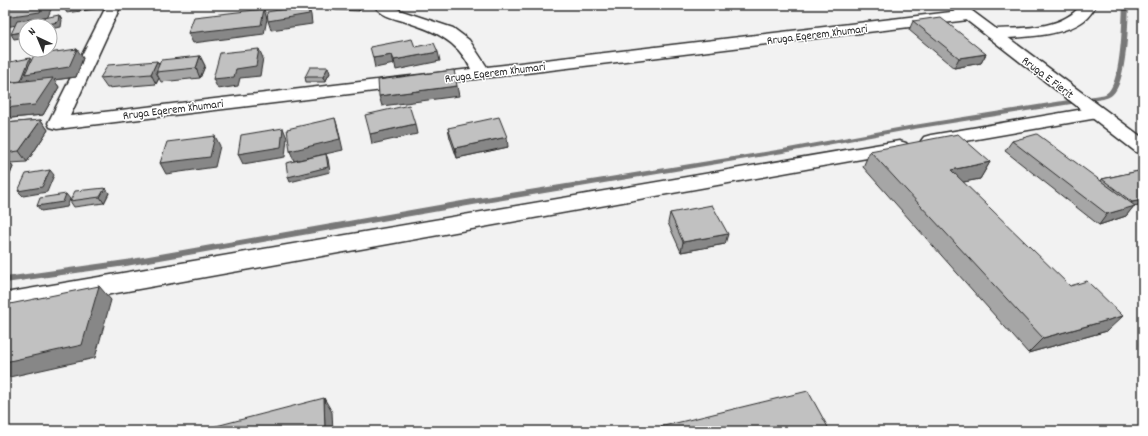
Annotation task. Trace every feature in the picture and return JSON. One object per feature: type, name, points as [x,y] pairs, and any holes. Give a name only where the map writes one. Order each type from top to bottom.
[{"type":"street","name":"Rruga Eqerem Xhumari","points":[[114,5],[57,123],[968,16]]},
{"type":"street","points":[[381,5],[389,12],[429,23],[457,37],[476,60],[482,74]]},
{"type":"street","name":"Rruga E Fierit","points":[[954,5],[1143,148]]},
{"type":"street","points":[[994,34],[1053,27],[1072,22],[1084,14],[1089,5]]},
{"type":"street","points":[[5,303],[1094,111]]},
{"type":"building","points":[[5,5],[43,5],[40,12],[5,17]]},
{"type":"building","points":[[308,5],[309,14],[268,21],[267,12]]},
{"type":"building","points":[[334,5],[359,5],[358,7]]},
{"type":"building","points":[[264,9],[261,25],[188,33],[194,17]]},
{"type":"building","points":[[59,15],[58,22],[58,18],[44,18]]},
{"type":"building","points":[[940,17],[986,54],[959,58],[913,21]]},
{"type":"building","points":[[17,21],[18,33],[11,34]]},
{"type":"building","points":[[412,39],[415,47],[434,43],[438,52],[394,60],[392,55],[373,58],[370,47]]},
{"type":"building","points":[[77,49],[69,67],[25,74],[33,58],[58,58],[58,52]]},
{"type":"building","points":[[259,49],[256,66],[236,69],[234,77],[213,79],[220,53]]},
{"type":"building","points":[[200,56],[196,68],[156,72],[161,60]]},
{"type":"building","points":[[30,58],[21,81],[5,84],[5,74],[10,62]]},
{"type":"building","points":[[157,61],[151,74],[100,78],[108,65]]},
{"type":"building","points":[[310,67],[328,67],[323,77],[305,77]]},
{"type":"building","points":[[454,70],[457,86],[379,96],[378,80]]},
{"type":"building","points":[[53,78],[35,105],[5,108],[12,97],[5,97],[6,83]]},
{"type":"building","points":[[409,105],[415,124],[370,134],[365,115]]},
{"type":"building","points":[[499,117],[507,137],[455,148],[448,128]]},
{"type":"building","points":[[335,118],[340,139],[290,151],[287,129]]},
{"type":"building","points":[[41,120],[19,151],[5,153],[5,123]]},
{"type":"building","points":[[283,128],[281,147],[238,154],[241,135]]},
{"type":"building","points":[[958,134],[990,162],[951,170],[1070,286],[1087,281],[1123,316],[1043,338],[870,151]]},
{"type":"building","points":[[1037,134],[1135,206],[1107,214],[1012,141]]},
{"type":"building","points":[[215,136],[210,157],[160,163],[167,142]]},
{"type":"building","points":[[326,154],[328,167],[288,177],[286,163]]},
{"type":"building","points":[[50,170],[42,187],[18,191],[26,174]]},
{"type":"building","points":[[1143,170],[1143,200],[1132,202],[1102,179]]},
{"type":"building","points":[[105,188],[100,197],[70,201],[75,191]]},
{"type":"building","points":[[66,194],[63,202],[37,206],[40,198]]},
{"type":"building","points":[[712,205],[728,234],[683,242],[670,213]]},
{"type":"building","points":[[99,286],[82,345],[5,362],[5,305]]},
{"type":"building","points":[[808,391],[830,431],[643,431]]},
{"type":"building","points":[[324,398],[325,431],[197,431]]},
{"type":"waterway","points":[[5,280],[126,263],[473,202],[1106,96],[1110,94],[1114,88],[1121,66],[1126,5]]}]
